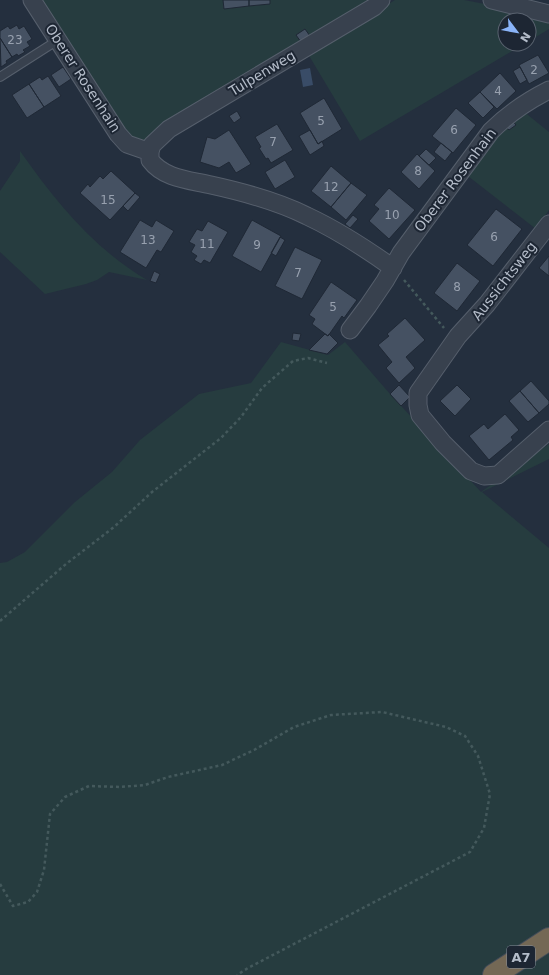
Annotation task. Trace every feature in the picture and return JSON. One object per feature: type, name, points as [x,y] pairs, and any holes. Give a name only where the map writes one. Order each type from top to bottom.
[{"type":"highway","name":"A7","points":[[494,975],[549,939]]},
{"type":"street","name":"Oberer Rosenhain","points":[[32,0],[118,134],[127,144],[150,152]]},
{"type":"street","name":"Tulpenweg","points":[[150,152],[152,145],[169,129],[374,7],[381,0]]},
{"type":"street","points":[[492,0],[549,14]]},
{"type":"street","name":"Oberer Rosenhain","points":[[350,330],[368,306],[405,247],[491,131],[517,108],[549,90]]},
{"type":"street","points":[[150,152],[150,160],[165,173],[251,195],[305,215],[348,237],[392,268]]},
{"type":"street","name":"Aussichtsweg","points":[[549,224],[487,304],[458,336],[418,392],[420,416],[443,443],[471,471],[484,476],[498,475],[549,430]]},
{"type":"lane","points":[[0,77],[58,40]]},
{"type":"path","points":[[392,268],[400,275],[442,327],[458,336]]},
{"type":"path","points":[[0,621],[66,564],[114,527],[152,492],[221,438],[242,417],[262,388],[293,361],[308,358],[327,363]]},
{"type":"path","points":[[0,884],[13,906],[28,902],[37,892],[44,870],[50,814],[65,797],[89,786],[145,786],[168,777],[222,765],[254,750],[294,728],[331,715],[382,712],[446,726],[465,736],[478,756],[490,794],[484,828],[470,852],[237,975]]},
{"type":"green space","points":[[39,0],[371,0],[143,142],[127,136]]},
{"type":"green space","points":[[395,0],[464,0],[523,12],[497,12],[497,52],[510,52],[360,141],[308,54]]},
{"type":"green space","points":[[537,16],[549,19],[549,29],[537,36]]},
{"type":"green space","points":[[523,111],[549,132],[549,210],[536,229],[464,173],[486,144]]},
{"type":"green space","points":[[20,151],[47,188],[77,223],[109,254],[147,280],[109,272],[97,280],[86,284],[45,294],[0,252],[0,191],[20,161]]},
{"type":"green space","points":[[281,342],[328,355],[345,342],[390,394],[481,492],[549,444],[549,459],[482,492],[549,548],[549,975],[0,975],[0,563],[7,562],[25,552],[75,502],[112,472],[140,440],[199,394],[251,383]]},
{"type":"water","points":[[310,68],[313,85],[303,87],[300,70]]},
{"type":"building","points":[[223,0],[249,0],[249,6],[224,9]]},
{"type":"building","points":[[249,0],[270,0],[270,4],[249,6]]},
{"type":"building","points":[[17,25],[19,29],[24,26],[32,39],[27,42],[30,46],[23,50],[25,52],[18,56],[17,54],[12,57],[0,38],[0,31],[8,26],[10,29]]},
{"type":"building","points":[[305,29],[310,36],[301,42],[296,35]]},
{"type":"building","points":[[0,38],[12,57],[1,67]]},
{"type":"building","points":[[538,55],[549,73],[529,84],[519,65]]},
{"type":"building","points":[[63,67],[71,79],[59,87],[51,75]]},
{"type":"building","points":[[520,67],[527,80],[520,84],[513,71]]},
{"type":"building","points":[[500,73],[516,91],[497,109],[480,92]]},
{"type":"building","points":[[48,76],[61,96],[44,107],[29,84],[40,77],[42,80]]},
{"type":"building","points":[[29,84],[44,107],[27,118],[12,95]]},
{"type":"building","points":[[480,92],[494,107],[483,118],[468,103]]},
{"type":"building","points":[[324,98],[342,129],[318,144],[300,113]]},
{"type":"building","points":[[456,108],[476,125],[453,153],[432,136]]},
{"type":"building","points":[[237,111],[241,118],[234,123],[229,116]]},
{"type":"building","points":[[511,119],[516,125],[509,130],[504,125]]},
{"type":"building","points":[[277,124],[293,150],[271,163],[268,158],[266,159],[259,148],[261,147],[255,137]]},
{"type":"building","points":[[229,130],[251,164],[236,173],[229,162],[219,168],[200,162],[207,137],[215,139]]},
{"type":"building","points":[[310,130],[318,144],[322,141],[324,146],[310,155],[299,136]]},
{"type":"building","points":[[441,143],[452,152],[445,161],[434,152]]},
{"type":"building","points":[[426,149],[436,158],[429,165],[419,156]]},
{"type":"building","points":[[417,154],[435,171],[419,189],[401,172]]},
{"type":"building","points":[[285,160],[295,177],[275,189],[265,172]]},
{"type":"building","points":[[331,166],[351,183],[331,207],[311,191]]},
{"type":"building","points":[[111,171],[135,193],[110,220],[80,193],[88,184],[90,187],[100,176],[103,179]]},
{"type":"building","points":[[351,183],[367,195],[346,220],[331,207]]},
{"type":"building","points":[[389,188],[415,210],[389,239],[369,221],[379,209],[374,205]]},
{"type":"building","points":[[135,193],[140,197],[128,211],[123,206]]},
{"type":"building","points":[[496,209],[522,229],[493,266],[467,245]]},
{"type":"building","points":[[353,215],[358,219],[350,228],[345,224]]},
{"type":"building","points":[[140,220],[152,227],[156,220],[174,231],[161,252],[157,250],[146,268],[120,252]]},
{"type":"building","points":[[252,220],[281,236],[261,272],[232,256]]},
{"type":"building","points":[[208,221],[228,232],[210,263],[204,260],[201,264],[194,260],[197,256],[191,252],[195,245],[189,242],[197,229],[202,231]]},
{"type":"building","points":[[280,237],[285,240],[276,256],[271,253]]},
{"type":"building","points":[[295,247],[322,260],[302,299],[275,286]]},
{"type":"building","points":[[549,256],[549,276],[539,268]]},
{"type":"building","points":[[457,263],[480,281],[457,311],[434,293]]},
{"type":"building","points":[[154,271],[160,274],[156,283],[150,281]]},
{"type":"building","points":[[331,282],[357,300],[344,318],[342,316],[328,336],[312,324],[315,319],[309,315]]},
{"type":"building","points":[[405,318],[425,340],[406,357],[415,368],[399,383],[386,368],[392,362],[378,345],[389,336],[387,334]]},
{"type":"building","points":[[293,333],[301,334],[299,341],[292,340]]},
{"type":"building","points":[[325,334],[328,336],[329,334],[338,343],[327,354],[309,350]]},
{"type":"building","points":[[531,381],[549,401],[549,404],[539,413],[520,391]]},
{"type":"building","points":[[399,385],[410,397],[401,406],[390,394]]},
{"type":"building","points":[[457,385],[471,399],[455,416],[440,401]]},
{"type":"building","points":[[520,391],[539,413],[528,422],[509,401]]},
{"type":"building","points":[[505,414],[519,430],[511,437],[513,440],[489,460],[469,436],[484,424],[488,429]]}]
